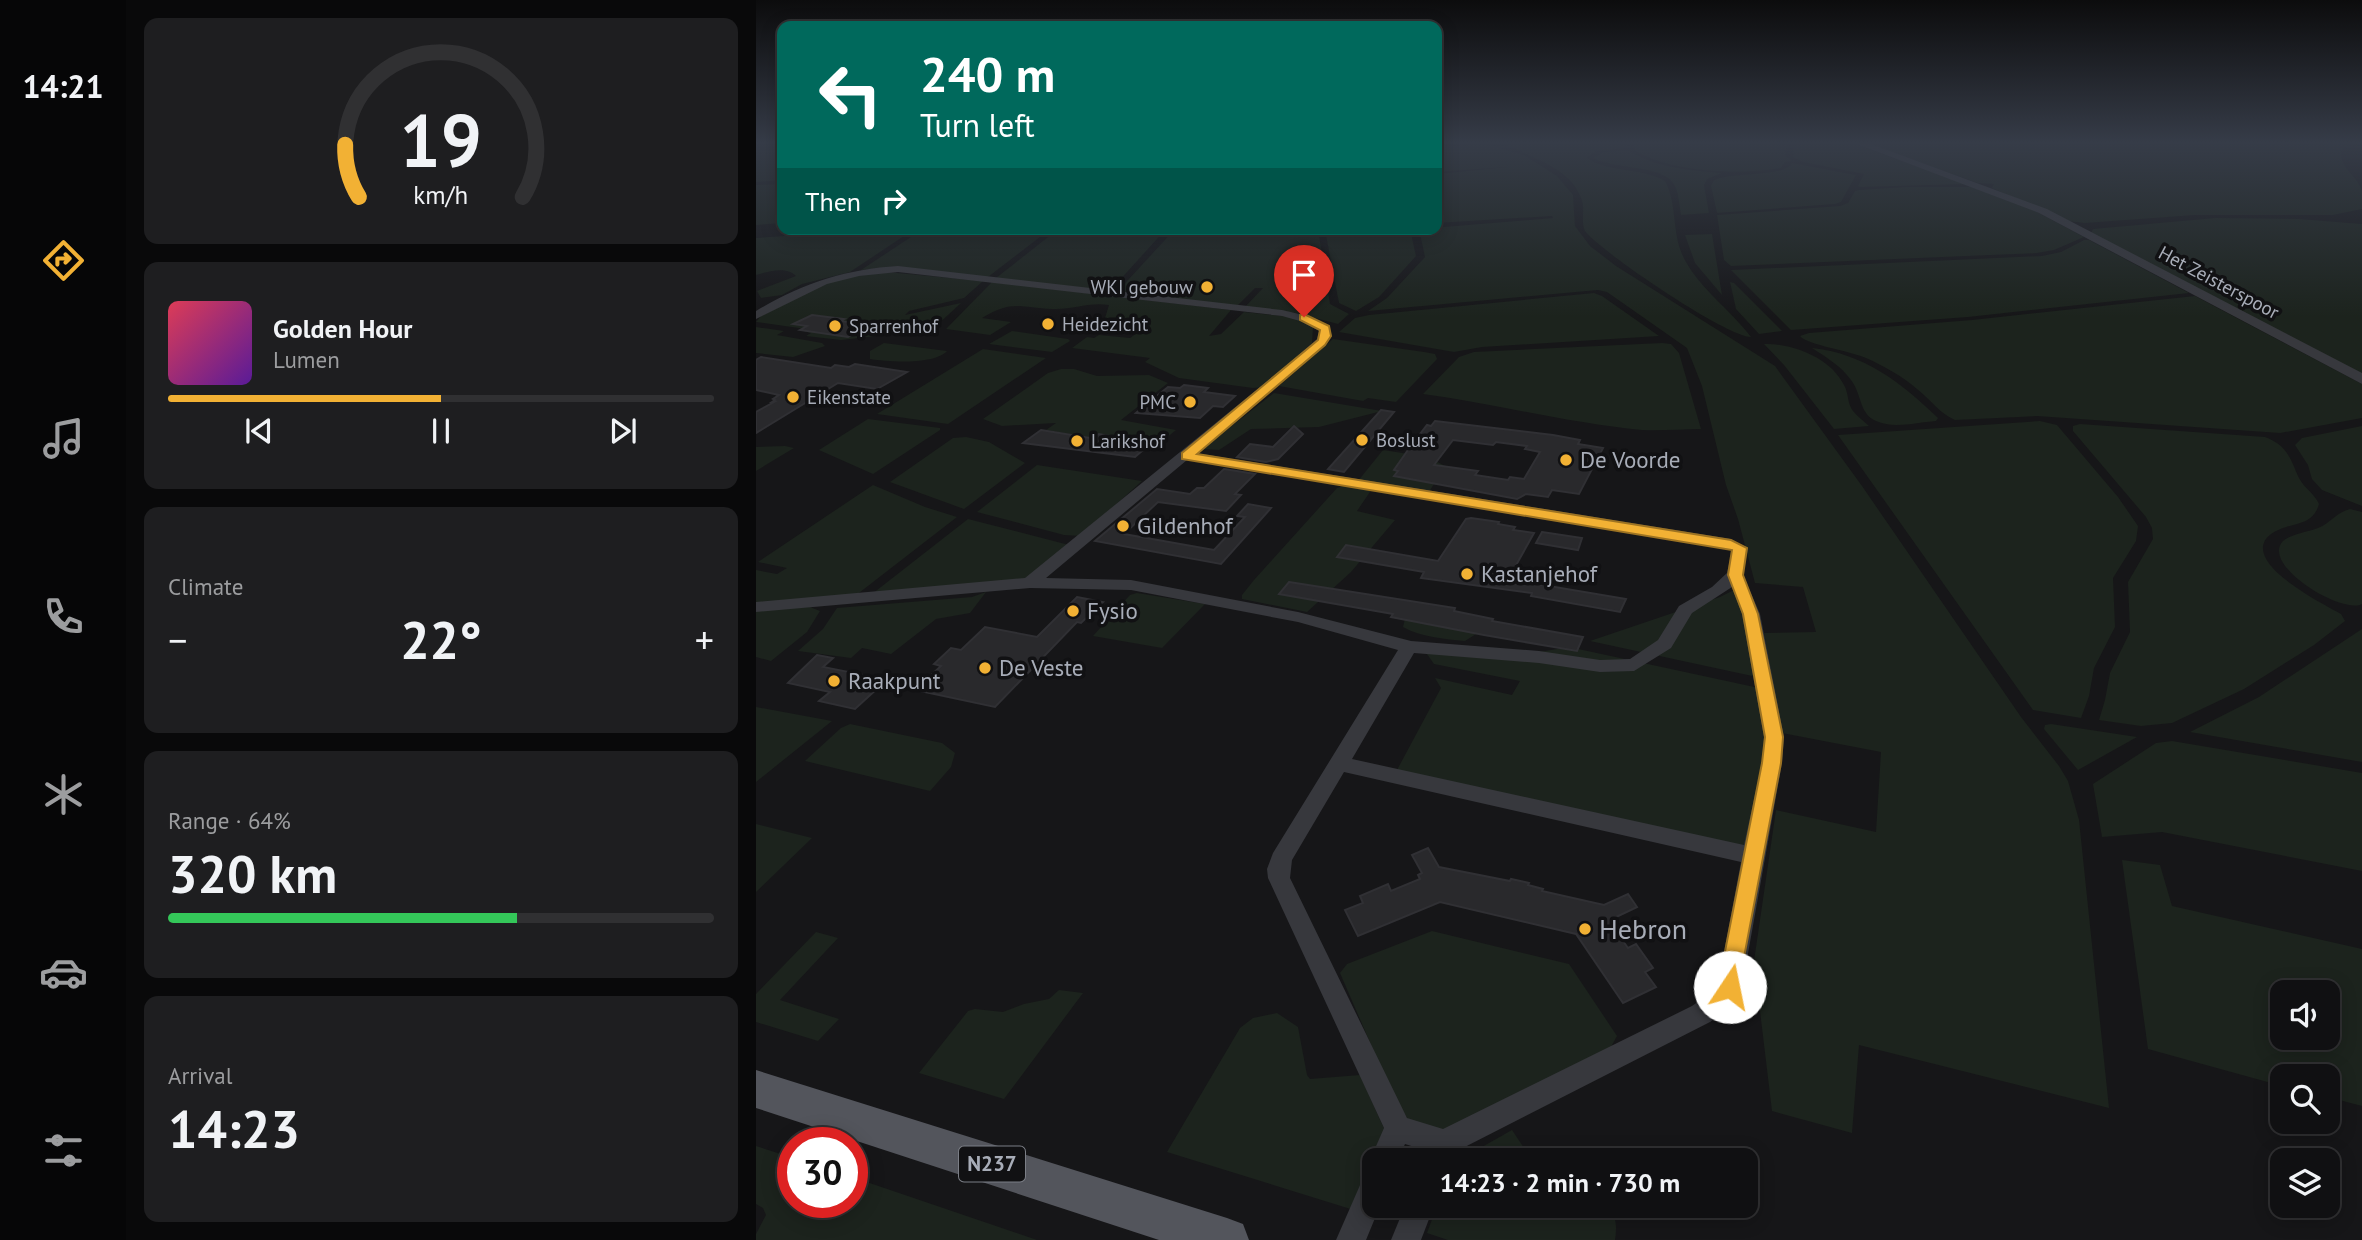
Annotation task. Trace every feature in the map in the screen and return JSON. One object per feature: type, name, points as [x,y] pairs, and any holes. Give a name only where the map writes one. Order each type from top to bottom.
[{"type":"main road","name":"N237","points":[[756,1089],[1227,1240]]},
{"type":"street","name":"Het Zeisterspoor","points":[[2018,202],[2043,211],[2362,379]]},
{"type":"street","points":[[756,316],[784,298],[816,283],[851,273],[898,269],[1282,313],[1304,317],[1325,329],[1326,336],[1321,342],[1187,456],[1143,487],[1030,583]]},
{"type":"street","points":[[1187,456],[1731,544],[1738,546],[1740,551],[1735,575],[1751,614],[1774,737],[1772,763],[1730,987],[1723,998],[1701,1014],[1449,1148]]},
{"type":"street","points":[[756,607],[1030,583],[1131,585],[1298,617],[1377,636],[1409,648],[1625,667],[1641,661],[1665,644],[1685,610],[1718,591],[1735,575]]},
{"type":"street","points":[[1409,648],[1341,764],[1280,859],[1278,869],[1279,878],[1398,1128],[1434,1148]]},
{"type":"street","points":[[1341,764],[1753,856]]},
{"type":"street","points":[[1389,1148],[1398,1128]]},
{"type":"street","points":[[1351,1240],[1362,1214]]},
{"type":"street","points":[[1406,1240],[1415,1218]]},
{"type":"shaded area","points":[[756,202],[777,202],[777,223],[756,225]]},
{"type":"shaded area","points":[[1442,202],[1573,202],[1575,226],[1590,246],[1616,266],[1775,366],[1862,486],[2021,717],[2059,766],[2068,781],[2079,820],[2109,1108],[1859,1045],[1852,1133],[1772,1111],[1754,961],[1776,810],[1876,832],[1881,752],[1782,733],[1764,633],[1816,632],[1803,587],[1755,583],[1726,485],[1702,386],[1687,348],[1607,292],[1598,290],[1368,311],[1387,298],[1425,257],[1420,235],[1442,235],[1442,227],[1553,218],[1442,223]]},
{"type":"shaded area","points":[[1582,202],[1672,202],[1679,245],[1688,266],[1751,337],[1717,324],[1692,309],[1596,242],[1585,231]]},
{"type":"shaded area","points":[[1678,202],[1707,202],[1709,213],[1681,215]]},
{"type":"shaded area","points":[[1715,202],[1841,202],[1835,204],[1717,213]]},
{"type":"shaded area","points":[[2011,202],[2037,212],[2084,237],[2054,250],[2037,253],[1731,266],[1724,260],[1717,215],[1840,206],[1848,203]]},
{"type":"shaded area","points":[[2024,202],[2362,202],[2362,209],[2333,215],[2195,215],[2085,223],[2067,221]]},
{"type":"shaded area","points":[[2215,218],[2299,219],[2362,224],[2362,374],[2091,233],[2093,229]]},
{"type":"shaded area","points":[[1712,234],[1722,295],[1695,263],[1685,235]]},
{"type":"shaded area","points":[[800,235],[904,236],[850,272],[802,284],[782,295],[761,298],[757,291],[796,276],[782,270],[756,275],[756,238]]},
{"type":"shaded area","points":[[914,235],[1043,235],[988,277],[883,268],[861,270]]},
{"type":"shaded area","points":[[1051,235],[1161,235],[1109,292],[996,278]]},
{"type":"shaded area","points":[[1169,235],[1319,235],[1330,304],[1349,314],[1338,324],[1296,313],[1245,307],[1263,288],[1255,288],[1237,306],[1117,292]]},
{"type":"shaded area","points":[[1326,235],[1411,235],[1416,256],[1379,297],[1356,311],[1339,303]]},
{"type":"shaded area","points":[[2089,240],[2189,293],[1968,317],[1791,330],[1731,270],[2042,256],[2061,252]]},
{"type":"shaded area","points":[[886,272],[983,281],[964,298],[909,311],[905,315],[961,303],[935,327],[912,324],[904,333],[841,340],[806,336],[811,333],[803,331],[806,329],[756,322],[761,316],[835,279]]},
{"type":"shaded area","points":[[992,282],[1231,310],[1209,336],[1221,334],[1244,312],[1292,317],[1313,327],[1312,343],[1265,387],[1253,388],[1179,378],[1145,362],[1150,358],[1072,348],[1087,337],[1094,338],[1099,335],[1130,338],[1145,327],[1105,318],[1109,305],[1094,304],[1060,309],[1017,306],[1002,308],[982,318],[1011,322],[990,335],[946,329]]},
{"type":"shaded area","points":[[1730,282],[1782,331],[1759,334],[1736,309]]},
{"type":"shaded area","points":[[1594,293],[1659,336],[1482,347],[1454,352],[1339,332],[1355,318],[1369,315]]},
{"type":"shaded area","points":[[2195,296],[2362,384],[2362,418],[2280,433],[2037,416],[1955,420],[1911,384],[1886,368],[1859,355],[1811,342],[1800,336],[1809,333],[1972,320]]},
{"type":"shaded area","points":[[756,327],[784,331],[777,335],[822,343],[825,346],[793,357],[756,353]]},
{"type":"shaded area","points":[[1012,331],[1070,341],[1052,352],[989,344]]},
{"type":"shaded area","points":[[1333,339],[1435,354],[1437,359],[1396,402],[1368,398],[1363,401],[1279,386]]},
{"type":"shaded area","points":[[884,343],[947,351],[932,359],[870,359],[870,351]]},
{"type":"shaded area","points":[[1671,344],[1679,353],[1701,429],[1649,430],[1615,427],[1423,394],[1459,357],[1474,352]]},
{"type":"shaded area","points":[[1764,344],[1799,349],[1830,367],[1844,385],[1853,411],[1869,426],[1834,429]]},
{"type":"shaded area","points":[[1812,348],[1831,351],[1865,363],[1896,382],[1938,418],[1936,421],[1904,425],[1877,421],[1870,417],[1862,406],[1847,375]]},
{"type":"shaded area","points":[[983,349],[1046,358],[948,424],[877,414]]},
{"type":"shaded area","points":[[1074,369],[1097,376],[1149,375],[1168,383],[1121,420],[1176,430],[1154,448],[1046,430],[1056,423],[1002,426],[983,419],[1048,373]]},
{"type":"shaded area","points":[[1274,393],[1382,411],[1319,427],[1251,429],[1219,450],[1202,449]]},
{"type":"shaded area","points":[[868,419],[940,430],[873,474],[819,450]]},
{"type":"shaded area","points":[[2040,421],[2057,425],[2118,497],[2138,526],[2136,541],[2113,578],[2115,627],[2094,668],[2089,696],[2081,718],[2033,710],[1838,435]]},
{"type":"shaded area","points":[[2080,424],[2265,437],[2279,444],[2287,453],[2301,482],[2319,504],[2316,512],[2305,521],[2271,534],[2263,545],[2265,557],[2287,581],[2341,614],[2345,621],[2314,645],[2244,689],[2172,723],[2141,726],[2099,720],[2110,673],[2130,632],[2128,582],[2153,539],[2152,528],[2146,517],[2073,431],[2073,426]]},
{"type":"shaded area","points":[[2362,426],[2362,506],[2322,490],[2312,479],[2308,465],[2295,445],[2302,438]]},
{"type":"shaded area","points":[[966,437],[989,442],[1025,463],[964,509],[890,482],[953,438]]},
{"type":"shaded area","points":[[756,447],[794,448],[756,471]]},
{"type":"shaded area","points":[[1383,450],[1428,457],[1445,466],[1429,492],[1358,481]]},
{"type":"shaded area","points":[[1037,465],[1142,481],[1081,536],[1064,535],[977,512]]},
{"type":"shaded area","points":[[873,485],[957,517],[855,596],[756,605],[756,570],[777,574],[787,568],[758,562]]},
{"type":"shaded area","points":[[1345,485],[1372,489],[1357,511],[1395,520],[1351,572],[1307,612],[1242,599],[1242,595],[1254,580],[1337,488]]},
{"type":"shaded area","points":[[2350,509],[2362,512],[2362,604],[2352,605],[2338,602],[2306,586],[2283,563],[2279,551],[2286,539],[2322,526]]},
{"type":"shaded area","points":[[968,519],[1069,545],[1027,579],[872,594]]},
{"type":"shaded area","points":[[1740,587],[1757,677],[1590,641],[1720,597]]},
{"type":"shaded area","points":[[986,592],[970,613],[936,619],[891,654],[862,648],[851,658],[798,651],[823,629],[837,608],[972,597]]},
{"type":"shaded area","points":[[1137,593],[1205,604],[1162,648],[1093,636],[1130,595]]},
{"type":"shaded area","points":[[810,607],[820,611],[807,632],[771,661],[756,657],[756,610]]},
{"type":"shaded area","points":[[1405,619],[1478,629],[1476,634],[1465,641],[1441,638],[1403,627]]},
{"type":"shaded area","points":[[2362,629],[2362,762],[2190,732],[2259,697]]},
{"type":"shaded area","points":[[1422,647],[1527,654],[1569,647],[1759,688],[1768,742],[1747,848],[1397,770],[1441,688],[1435,678],[1512,695],[1520,681],[1434,664]]},
{"type":"shaded area","points":[[756,707],[832,721],[756,782]]},
{"type":"shaded area","points":[[850,724],[942,743],[955,753],[951,767],[930,791],[805,761],[841,728]]},
{"type":"shaded area","points":[[2045,725],[2137,737],[2078,770],[2044,729]]},
{"type":"shaded area","points":[[2172,741],[2362,773],[2362,871],[2162,832],[2102,837],[2093,784],[2156,743]]},
{"type":"shaded area","points":[[756,824],[812,838],[756,892]]},
{"type":"shaded area","points":[[2122,860],[2160,865],[2172,906],[2362,949],[2362,1106],[2340,1100],[2340,1064],[2270,1064],[2270,1083],[2148,1049]]},
{"type":"shaded area","points":[[1432,931],[1569,964],[1617,1036],[1607,1054],[1448,1133],[1409,1121],[1391,1091],[1340,973],[1347,964]]},
{"type":"shaded area","points":[[816,932],[838,938],[780,1000],[839,1019],[818,1041],[756,1022],[756,994]]},
{"type":"shaded area","points":[[1059,990],[1083,993],[1004,1099],[919,1073],[968,1011],[975,1009],[1003,1012],[1049,999]]},
{"type":"shaded area","points":[[1277,1013],[1298,1027],[1310,1079],[1360,1075],[1387,1135],[1386,1148],[1362,1148],[1362,1200],[1357,1211],[1167,1152],[1240,1028],[1253,1018]]},
{"type":"shaded area","points":[[1512,1130],[1524,1148],[1480,1148]]},
{"type":"shaded area","points":[[756,1146],[777,1153],[777,1218],[868,1218],[868,1182],[1037,1240],[756,1240],[756,1234],[766,1215],[763,1208],[756,1204]]},
{"type":"shaded area","points":[[1433,1218],[1614,1218],[1616,1231],[1615,1240],[1448,1240],[1427,1233]]},
{"type":"building","name":"Sparrenhof","points":[[812,315],[869,325],[848,337],[800,330],[807,326],[793,324]]},
{"type":"building","name":"Eikenstate","points":[[761,357],[831,368],[835,365],[849,367],[855,364],[907,372],[877,389],[838,383],[756,433],[756,412],[774,402],[773,399],[779,395],[756,390],[756,360]]},
{"type":"building","name":"PMC","points":[[1184,385],[1208,388],[1204,392],[1235,396],[1223,407],[1213,406],[1200,418],[1136,413],[1168,387],[1180,388]]},
{"type":"building","points":[[1381,410],[1394,412],[1344,472],[1328,469]]},
{"type":"building","name":"De Voorde","points":[[1435,421],[1553,435],[1580,440],[1578,444],[1603,448],[1579,494],[1552,490],[1548,497],[1526,494],[1517,499],[1394,476],[1398,471],[1394,470],[1410,447],[1427,425],[1431,426]],"holes":[[[1453,440],[1493,445],[1496,442],[1527,446],[1525,449],[1540,452],[1524,479],[1510,477],[1508,480],[1475,475],[1478,471],[1434,465]]]},
{"type":"building","points":[[1294,426],[1303,434],[1278,459],[1266,462],[1237,457],[1250,444],[1273,447]]},
{"type":"building","name":"Larikshof","points":[[1041,430],[1090,438],[1099,434],[1150,444],[1135,457],[1023,443]]},
{"type":"building","name":"Gildenhof","points":[[1224,469],[1255,474],[1235,494],[1241,495],[1226,511],[1158,502],[1124,534],[1214,550],[1245,517],[1237,516],[1248,504],[1271,508],[1221,564],[1095,541],[1157,489],[1190,494],[1197,488],[1204,488]]},
{"type":"building","points":[[1466,519],[1499,522],[1498,524],[1515,527],[1513,530],[1534,533],[1510,576],[1539,581],[1537,584],[1626,599],[1620,612],[1531,596],[1532,593],[1421,578],[1424,572],[1337,557],[1346,545],[1438,561]]},
{"type":"building","points":[[1542,532],[1582,538],[1578,550],[1536,543]]},
{"type":"building","points":[[1289,582],[1455,608],[1454,611],[1493,619],[1492,621],[1583,637],[1577,651],[1484,635],[1391,617],[1393,614],[1279,594]]},
{"type":"building","name":"De Veste","points":[[1077,597],[1103,602],[1081,623],[1077,622],[995,707],[915,690],[941,666],[934,664],[951,648],[961,650],[985,627],[1037,637]]},
{"type":"building","name":"Raakpunt","points":[[817,655],[833,658],[823,667],[879,678],[871,686],[879,687],[855,709],[819,701],[830,692],[788,683]]},
{"type":"building","name":"Hebron","points":[[1428,848],[1439,867],[1529,883],[1528,885],[1543,889],[1542,891],[1604,905],[1628,894],[1637,907],[1614,918],[1616,922],[1611,924],[1628,948],[1636,944],[1653,968],[1645,972],[1656,987],[1623,1003],[1576,934],[1440,902],[1358,936],[1345,910],[1363,903],[1360,896],[1388,884],[1391,891],[1420,879],[1418,875],[1422,873],[1412,855]]},
{"type":"place","name":"WKI gebouw","points":[[1207,287]]},
{"type":"place","name":"Heidezicht","points":[[1048,324]]},
{"type":"place","name":"Sparrenhof","points":[[835,326]]},
{"type":"place","name":"Eikenstate","points":[[793,397]]},
{"type":"place","name":"PMC","points":[[1190,402]]},
{"type":"place","name":"Boslust","points":[[1362,440]]},
{"type":"place","name":"Larikshof","points":[[1077,441]]},
{"type":"place","name":"De Voorde","points":[[1566,460]]},
{"type":"place","name":"Gildenhof","points":[[1123,526]]},
{"type":"place","name":"Kastanjehof","points":[[1467,574]]},
{"type":"place","name":"Fysio","points":[[1073,611]]},
{"type":"place","name":"De Veste","points":[[985,668]]},
{"type":"place","name":"Raakpunt","points":[[834,681]]},
{"type":"place","name":"Hebron","points":[[1585,929]]},
{"type":"route","points":[[1304,317],[1325,329],[1326,336],[1321,342],[1187,456],[1731,544],[1740,548],[1735,575],[1751,614],[1774,737],[1772,763],[1730,987]]}]
